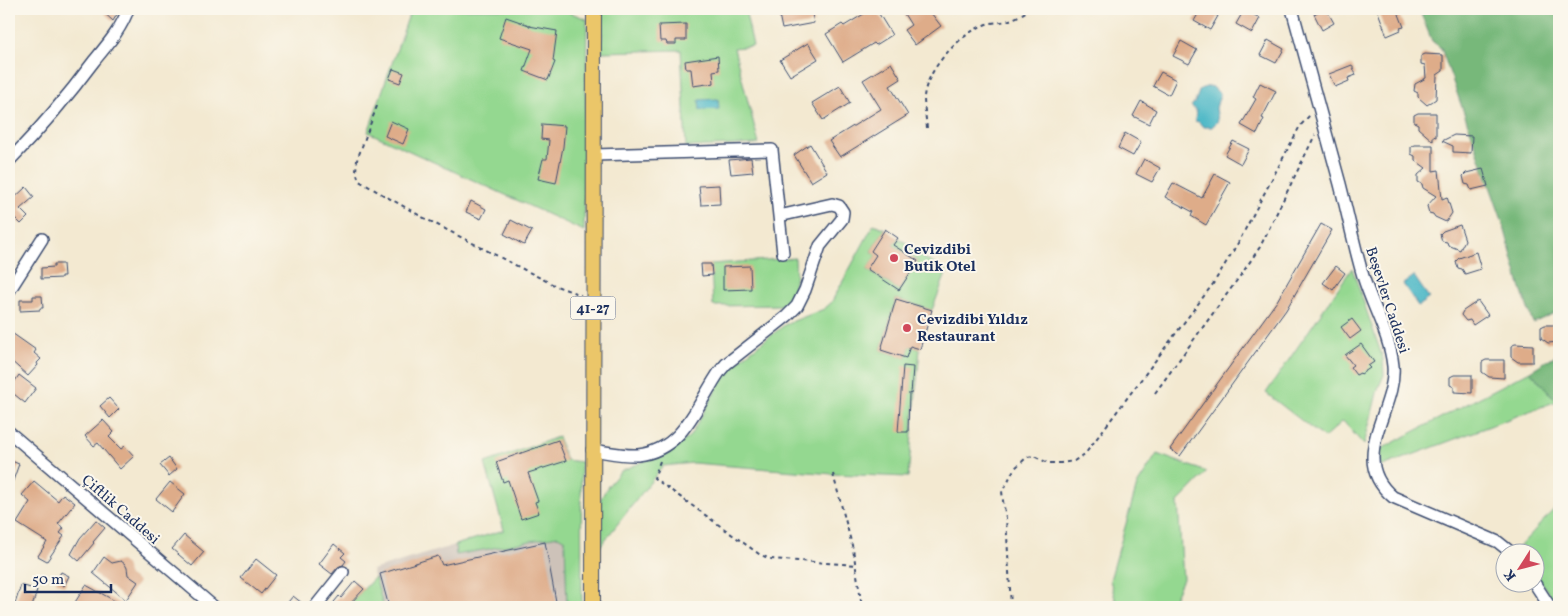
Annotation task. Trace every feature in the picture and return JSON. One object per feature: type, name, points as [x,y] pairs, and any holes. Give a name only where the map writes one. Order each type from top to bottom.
[{"type":"main road","name":"41-27","points":[[593,607],[594,9]]},
{"type":"street","points":[[9,161],[46,121],[82,77],[115,34],[128,9]]},
{"type":"street","name":"Beşevler Caddesi","points":[[1292,9],[1364,278],[1388,345],[1393,368],[1391,387],[1376,435],[1373,454],[1377,476],[1382,486],[1393,497],[1500,544]]},
{"type":"street","points":[[594,155],[772,150],[783,253]]},
{"type":"street","points":[[592,450],[636,455],[654,452],[662,448],[685,428],[726,364],[787,316],[796,306],[805,290],[820,246],[842,219],[843,212],[839,206],[832,204],[779,216]]},
{"type":"street","points":[[9,291],[42,239]]},
{"type":"street","name":"Çiftlik Caddesi","points":[[9,432],[207,605]]},
{"type":"street","points":[[315,607],[343,572]]},
{"type":"street","points":[[1542,594],[1550,607]]},
{"type":"path","points":[[927,128],[924,96],[931,76],[941,60],[962,38],[978,27],[1007,21],[1030,9]]},
{"type":"path","points":[[377,106],[357,160],[356,170],[359,181],[424,218],[556,286],[572,293],[593,298]]},
{"type":"path","points":[[1011,607],[1006,518],[1002,492],[1014,469],[1027,457],[1034,456],[1048,463],[1061,463],[1074,460],[1085,454],[1213,284],[1238,243],[1300,126],[1308,116],[1320,109]]},
{"type":"path","points":[[1155,393],[1260,247],[1313,138],[1317,132],[1325,129]]},
{"type":"path","points":[[662,448],[661,458],[654,478],[759,554],[770,559],[856,565]]},
{"type":"path","points":[[833,474],[853,549],[862,607]]},
{"type":"shaded area","points":[[558,535],[565,540],[567,607],[384,607],[372,570],[455,545],[456,555]]},
{"type":"green space","points":[[411,9],[561,9],[587,19],[584,231],[368,132]]},
{"type":"green space","points":[[602,9],[745,9],[753,46],[734,48],[759,144],[686,147],[681,50],[602,52]]},
{"type":"green space","points":[[1419,9],[1559,9],[1559,311],[1533,323],[1520,286],[1503,223],[1441,48],[1432,41]]},
{"type":"green space","points":[[874,224],[885,229],[871,251],[876,255],[867,270],[899,290],[918,261],[893,245],[898,238],[924,254],[925,259],[947,271],[932,310],[896,299],[881,350],[906,358],[910,346],[920,349],[908,477],[833,474],[693,463],[663,466],[598,549],[600,500],[608,486],[621,471],[673,449],[690,436],[727,371],[748,353],[786,324],[824,309],[831,303]]},
{"type":"green space","points":[[795,258],[795,283],[785,305],[713,306],[711,264]]},
{"type":"green space","points":[[1352,268],[1383,359],[1384,375],[1378,389],[1364,445],[1343,421],[1324,438],[1266,393]]},
{"type":"green space","points":[[1559,353],[1559,400],[1557,401],[1530,371]]},
{"type":"green space","points":[[1530,371],[1557,401],[1380,467],[1381,449]]},
{"type":"green space","points":[[558,437],[566,460],[581,462],[582,607],[567,607],[565,540],[558,536],[456,555],[455,545],[504,530],[485,463]]},
{"type":"green space","points":[[1157,454],[1207,472],[1178,502],[1183,579],[1170,607],[1138,607],[1116,602],[1110,580],[1137,485]]},
{"type":"green space","points":[[1559,504],[1559,607],[1557,607],[1546,590],[1546,544],[1522,544]]},
{"type":"green space","points":[[375,577],[384,607],[347,607]]},
{"type":"water","points":[[1209,86],[1213,87],[1220,94],[1216,108],[1218,121],[1212,127],[1203,127],[1199,122],[1195,121],[1196,110],[1191,106],[1195,102],[1200,89]]},
{"type":"water","points":[[718,99],[719,109],[700,110],[699,100]]},
{"type":"water","points":[[1414,276],[1429,298],[1418,306],[1403,284]]},
{"type":"building","points":[[100,9],[120,9],[113,21]]},
{"type":"building","points":[[811,9],[814,23],[782,29],[778,10]]},
{"type":"building","points":[[872,9],[876,9],[892,35],[876,45],[874,43],[843,62],[826,34],[842,24],[844,26]]},
{"type":"building","points":[[901,9],[928,9],[941,26],[915,45],[904,30],[911,25]]},
{"type":"building","points":[[1201,9],[1205,9],[1218,16],[1210,30],[1194,21]]},
{"type":"building","points":[[1326,9],[1334,23],[1322,30],[1314,14]]},
{"type":"building","points":[[1377,9],[1397,9],[1404,27],[1387,36]]},
{"type":"building","points":[[1244,10],[1260,18],[1252,33],[1236,24]]},
{"type":"building","points":[[506,17],[529,26],[557,31],[553,61],[555,62],[548,80],[524,71],[532,49],[499,38]]},
{"type":"building","points":[[686,24],[686,40],[676,40],[676,44],[667,44],[666,41],[660,41],[659,25]]},
{"type":"building","points":[[1268,40],[1284,49],[1276,63],[1260,55]]},
{"type":"building","points":[[1181,41],[1197,50],[1189,64],[1173,56]]},
{"type":"building","points":[[808,43],[818,59],[790,76],[780,60]]},
{"type":"building","points":[[1425,54],[1443,55],[1443,71],[1437,75],[1436,99],[1427,105],[1418,97],[1418,93],[1414,91],[1415,84],[1426,78],[1425,65],[1421,64],[1421,56]]},
{"type":"building","points":[[718,56],[719,70],[713,71],[714,83],[693,86],[691,69],[686,69],[685,61]]},
{"type":"building","points":[[891,63],[901,79],[890,86],[908,115],[840,157],[829,141],[881,109],[863,80]]},
{"type":"building","points":[[1352,65],[1356,75],[1348,78],[1349,81],[1335,87],[1329,74]]},
{"type":"building","points":[[393,69],[404,73],[400,83],[389,79]]},
{"type":"building","points":[[1161,72],[1176,80],[1169,95],[1153,86]]},
{"type":"building","points":[[1260,83],[1276,91],[1262,118],[1264,119],[1257,134],[1241,125],[1256,99],[1253,97]]},
{"type":"building","points":[[840,86],[850,103],[823,120],[812,103]]},
{"type":"building","points":[[1141,101],[1156,110],[1149,124],[1133,116]]},
{"type":"building","points":[[1418,113],[1436,113],[1436,137],[1433,136],[1433,141],[1414,122],[1414,115]]},
{"type":"building","points":[[391,121],[409,129],[403,144],[385,136]]},
{"type":"building","points":[[542,124],[565,126],[556,183],[538,179],[543,159],[547,159],[549,140],[541,139]]},
{"type":"building","points":[[1125,133],[1141,142],[1133,156],[1118,148]]},
{"type":"building","points":[[1454,135],[1472,136],[1471,153],[1453,152],[1453,146],[1442,141]]},
{"type":"building","points":[[1233,141],[1249,149],[1241,164],[1225,155]]},
{"type":"building","points":[[810,144],[827,172],[811,182],[794,155]]},
{"type":"building","points":[[1415,145],[1433,145],[1433,171],[1439,170],[1442,199],[1447,197],[1452,213],[1446,222],[1429,213],[1427,206],[1436,196],[1423,188],[1422,184],[1418,182],[1418,175],[1426,168],[1415,160],[1415,156],[1411,154],[1411,147]]},
{"type":"building","points":[[751,158],[753,172],[731,174],[729,160]]},
{"type":"building","points":[[1144,159],[1160,168],[1152,182],[1136,174]]},
{"type":"building","points":[[1483,169],[1488,186],[1471,190],[1469,185],[1465,184],[1463,176],[1466,173]]},
{"type":"building","points":[[1215,174],[1230,182],[1206,225],[1191,216],[1193,212],[1165,197],[1173,183],[1202,198]]},
{"type":"building","points":[[719,185],[720,204],[701,205],[699,186]]},
{"type":"building","points":[[26,187],[34,197],[20,209],[28,217],[21,224],[9,212],[9,203]]},
{"type":"building","points":[[471,201],[486,209],[481,219],[466,212]]},
{"type":"building","points":[[511,220],[532,231],[524,245],[504,234]]},
{"type":"building","points":[[1321,224],[1332,230],[1286,310],[1180,456],[1170,449],[1277,301]]},
{"type":"building","points":[[1460,225],[1465,240],[1460,250],[1442,241],[1440,234],[1443,231]]},
{"type":"building","name":"Cevizdibi Butik Otel","points":[[885,229],[898,238],[893,245],[918,261],[899,290],[867,269],[876,255],[871,251]]},
{"type":"building","points":[[1476,252],[1481,269],[1465,274],[1462,269],[1458,268],[1456,261],[1459,258]]},
{"type":"building","points":[[54,264],[63,264],[64,276],[61,276],[61,278],[41,279],[41,268],[54,267]]},
{"type":"building","points":[[701,264],[711,264],[712,275],[702,276]]},
{"type":"building","points":[[750,266],[751,289],[723,290],[723,267]]},
{"type":"building","points":[[1336,266],[1345,273],[1333,290],[1323,283]]},
{"type":"building","points":[[33,296],[42,296],[43,308],[40,308],[40,310],[20,311],[20,300],[33,300]]},
{"type":"building","name":"Cevizdibi Yıldız Restaurant","points":[[896,299],[932,310],[920,349],[910,346],[906,358],[881,350]]},
{"type":"building","points":[[1478,301],[1488,315],[1473,325],[1470,320],[1466,321],[1461,315],[1463,311]]},
{"type":"building","points":[[1352,319],[1361,331],[1350,339],[1341,327]]},
{"type":"building","points":[[1545,325],[1559,325],[1559,342],[1548,343],[1541,338],[1541,327]]},
{"type":"building","points":[[9,331],[36,350],[34,353],[41,359],[28,376],[9,359]]},
{"type":"building","points":[[1361,344],[1374,362],[1368,366],[1370,368],[1356,375],[1350,367],[1353,365],[1345,355]]},
{"type":"building","points":[[1515,344],[1533,345],[1533,362],[1518,362],[1511,357],[1511,346]]},
{"type":"building","points":[[1486,360],[1504,360],[1504,378],[1489,377],[1482,372],[1482,362]]},
{"type":"building","points":[[903,366],[913,367],[911,394],[909,393],[908,432],[898,432]]},
{"type":"building","points":[[19,375],[36,388],[25,403],[9,390]]},
{"type":"building","points":[[1454,375],[1472,375],[1472,393],[1454,392],[1454,387],[1450,385],[1450,377]]},
{"type":"building","points":[[109,398],[119,409],[110,418],[100,406]]},
{"type":"building","points":[[103,420],[114,432],[109,437],[121,449],[125,446],[134,456],[120,469],[98,443],[94,446],[85,436]]},
{"type":"building","points":[[558,440],[566,461],[528,473],[538,501],[535,502],[539,513],[521,519],[508,480],[503,482],[496,462]]},
{"type":"building","points":[[169,458],[177,469],[169,476],[160,465]]},
{"type":"building","points":[[9,460],[19,464],[10,489],[9,489]]},
{"type":"building","points":[[34,481],[58,501],[63,494],[75,503],[58,524],[64,528],[60,533],[64,536],[47,561],[38,556],[47,542],[17,523],[30,502],[22,495]]},
{"type":"building","points":[[170,482],[185,494],[172,512],[156,499]]},
{"type":"building","points":[[96,520],[105,528],[79,561],[71,554],[80,538]]},
{"type":"building","points":[[184,535],[204,552],[192,566],[172,549]]},
{"type":"building","points":[[545,542],[557,607],[389,607],[380,574],[438,556],[442,565]]},
{"type":"building","points":[[334,544],[345,553],[341,557],[346,561],[332,574],[319,564]]},
{"type":"building","points":[[104,557],[112,563],[121,561],[127,568],[128,575],[138,582],[126,600],[93,573]]},
{"type":"building","points":[[256,559],[276,575],[261,594],[241,578]]},
{"type":"building","points":[[61,572],[69,576],[64,586],[56,581]]},
{"type":"building","points":[[355,581],[364,589],[349,605],[352,607],[330,607],[339,596],[341,598]]},
{"type":"building","points":[[21,585],[37,590],[32,607],[14,607]]},
{"type":"building","points":[[86,585],[126,607],[72,607]]},
{"type":"building","points":[[293,596],[307,607],[284,607]]},
{"type":"place","name":"Cevizdibi Butik Otel","points":[[894,258]]},
{"type":"place","name":"Cevizdibi Yıldız Restaurant","points":[[907,328]]}]
